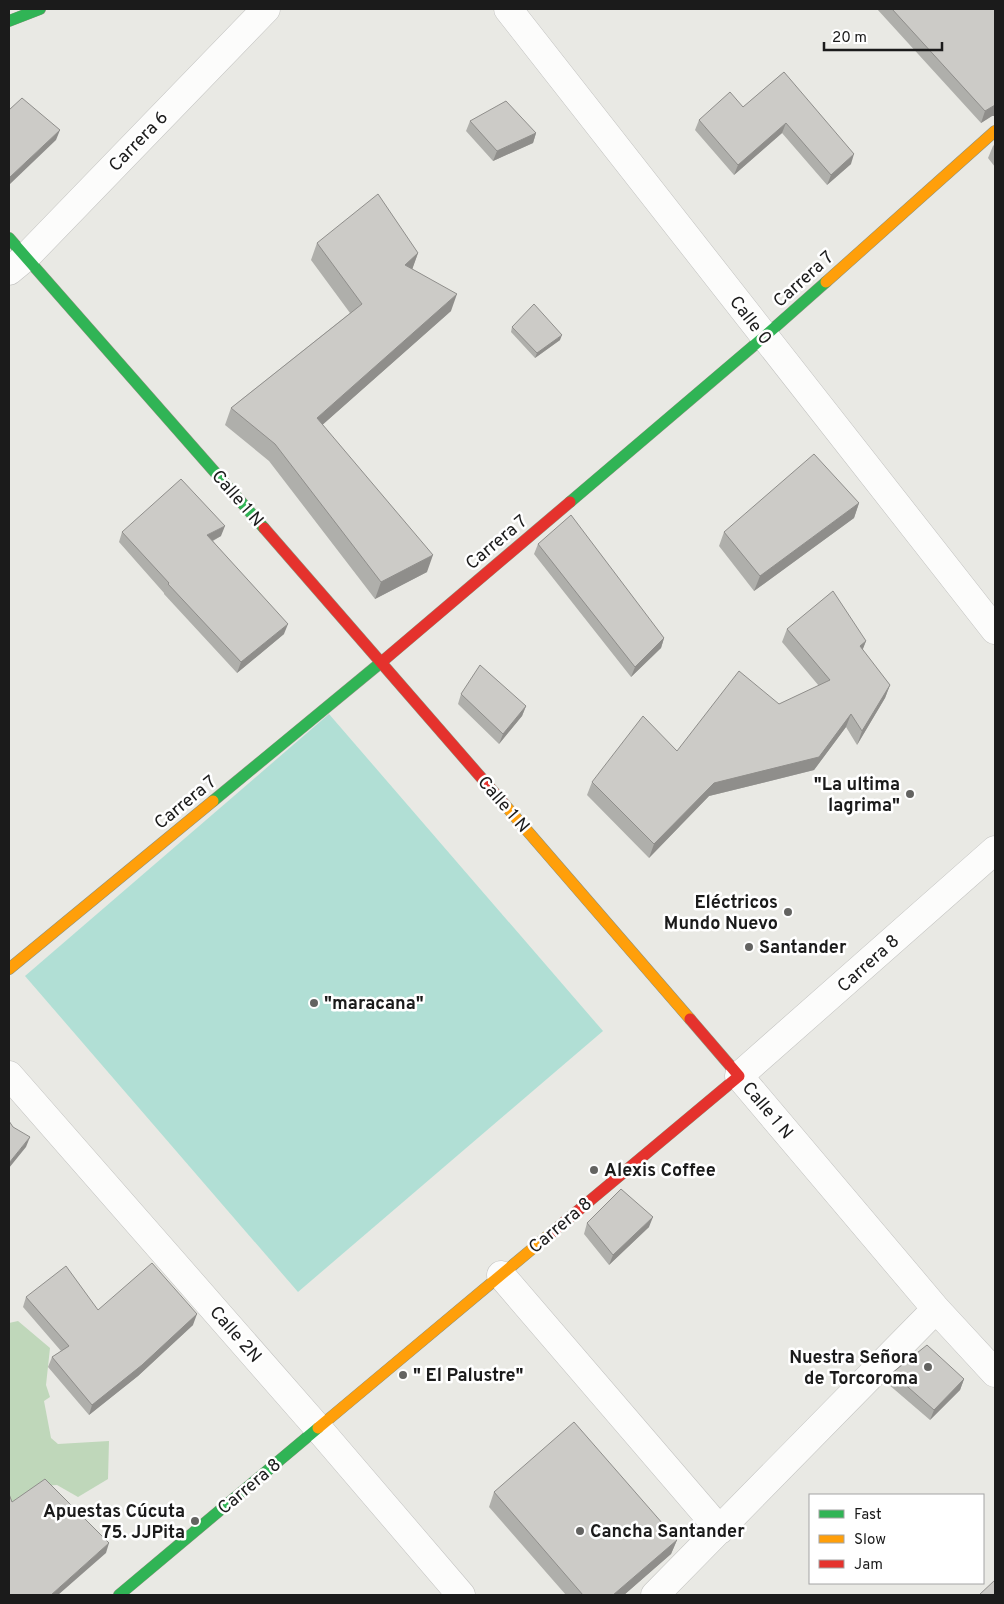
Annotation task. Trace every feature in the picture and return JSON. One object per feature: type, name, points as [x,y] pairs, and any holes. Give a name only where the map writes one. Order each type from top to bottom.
[{"type":"street","points":[[9,21],[40,9]]},
{"type":"street","name":"Carrera 6","points":[[14,255],[266,9]]},
{"type":"street","name":"Calle 0","points":[[508,9],[995,630]]},
{"type":"street","name":"Carrera 7","points":[[9,969],[382,662],[764,336],[995,131]]},
{"type":"street","name":"Calle 1 N","points":[[14,255],[382,662],[740,1076],[936,1309],[995,1373]]},
{"type":"street","name":"Carrera 8","points":[[119,1595],[500,1274],[740,1076],[995,850]]},
{"type":"street","name":"Calle 2N","points":[[9,1075],[318,1428],[461,1595]]},
{"type":"street","points":[[500,1274],[720,1530]]},
{"type":"street","points":[[655,1595],[936,1309]]},
{"type":"green space","points":[[18,1321],[50,1348],[46,1385],[50,1397],[44,1401],[51,1438],[58,1444],[109,1441],[108,1479],[78,1497],[57,1485],[41,1486],[10,1506],[9,1504],[9,1323]]},
{"type":"shaded area","name":"\"maracana\"","points":[[329,714],[603,1031],[298,1292],[25,976]]},
{"type":"building","points":[[892,9],[995,9],[995,105],[985,111]]},
{"type":"building","points":[[784,72],[854,154],[831,175],[786,123],[738,165],[699,120],[730,92],[743,107]]},
{"type":"building","points":[[22,98],[60,130],[10,177],[9,110]]},
{"type":"building","points":[[506,101],[536,133],[497,151],[470,121]]},
{"type":"building","points":[[378,194],[418,253],[405,265],[457,294],[317,418],[433,555],[381,582],[275,444],[231,408],[362,304],[317,243]]},
{"type":"building","points":[[534,304],[562,335],[537,353],[512,327]]},
{"type":"building","points":[[814,454],[859,503],[760,576],[724,532]]},
{"type":"building","points":[[181,479],[225,526],[207,535],[288,624],[241,662],[122,532]]},
{"type":"building","points":[[571,515],[664,638],[635,667],[538,544]]},
{"type":"building","points":[[833,591],[866,641],[860,646],[890,685],[862,731],[851,714],[819,757],[714,783],[654,844],[592,782],[643,716],[677,751],[739,671],[779,704],[830,680],[787,629]]},
{"type":"building","points":[[480,665],[526,706],[503,734],[461,694]]},
{"type":"building","points":[[9,1121],[13,1127],[30,1137],[9,1163]]},
{"type":"building","points":[[621,1189],[653,1217],[613,1255],[587,1223]]},
{"type":"building","points":[[152,1263],[197,1314],[142,1365],[92,1405],[52,1357],[69,1346],[26,1297],[66,1266],[98,1310]]},
{"type":"building","points":[[927,1345],[964,1379],[934,1410],[892,1373]]},
{"type":"building","name":"Cancha Santander","points":[[574,1422],[677,1540],[613,1595],[583,1595],[494,1492]]},
{"type":"building","points":[[45,1479],[109,1543],[51,1595],[9,1595],[9,1494],[12,1502]]},
{"type":"building","points":[[995,1580],[995,1595],[979,1595]]},
{"type":"traffic: fast","points":[[9,21],[40,9]]},
{"type":"traffic: fast","points":[[9,238],[264,528]]},
{"type":"traffic: fast","points":[[570,502],[826,282]]},
{"type":"traffic: fast","points":[[213,801],[384,660]]},
{"type":"traffic: fast","points":[[119,1595],[318,1428]]},
{"type":"traffic: slow","points":[[826,282],[995,131]]},
{"type":"traffic: slow","points":[[9,969],[213,801]]},
{"type":"traffic: slow","points":[[505,805],[690,1019]]},
{"type":"traffic: slow","points":[[318,1428],[550,1234]]},
{"type":"traffic: jam","points":[[384,660],[570,502]]},
{"type":"traffic: jam","points":[[264,528],[505,805]]},
{"type":"traffic: jam","points":[[550,1234],[739,1076],[690,1019]]},
{"type":"place","name":"\"La ultima lagrima\"","points":[[910,794]]},
{"type":"place","name":"Eléctricos Mundo Nuevo","points":[[788,912]]},
{"type":"place","name":"Santander","points":[[749,947]]},
{"type":"place","name":"\"maracana\"","points":[[314,1003]]},
{"type":"place","name":"Alexis Coffee","points":[[594,1170]]},
{"type":"place","name":"Nuestra Señora de Torcoroma","points":[[928,1367]]},
{"type":"place","name":"\" El Palustre\"","points":[[403,1375]]},
{"type":"place","name":"Apuestas Cúcuta 75. JJPita","points":[[195,1521]]},
{"type":"place","name":"Cancha Santander","points":[[580,1531]]}]
